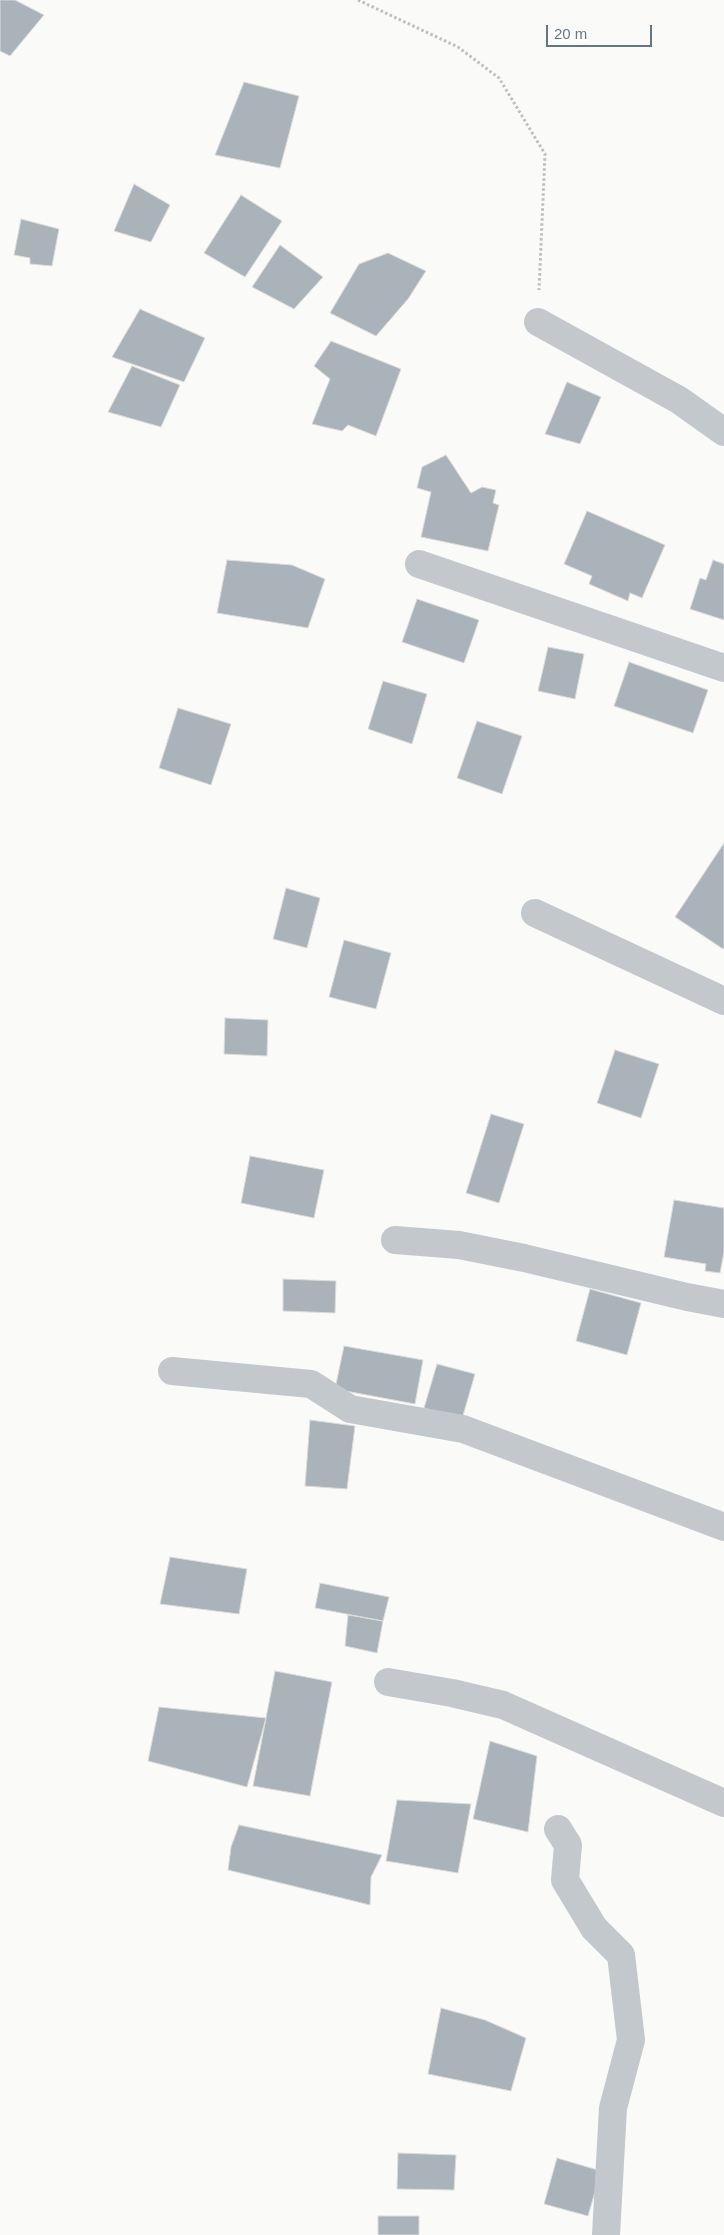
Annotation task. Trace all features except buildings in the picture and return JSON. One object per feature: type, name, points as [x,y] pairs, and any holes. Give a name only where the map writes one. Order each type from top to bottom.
[{"type":"street","points":[[538,322],[679,400],[724,432]]},
{"type":"street","points":[[419,564],[724,668]]},
{"type":"street","points":[[535,912],[724,1001]]},
{"type":"street","points":[[395,1240],[459,1245],[724,1304]]},
{"type":"street","points":[[172,1371],[310,1384],[350,1409],[463,1429],[724,1526]]},
{"type":"street","points":[[388,1682],[452,1692],[502,1705],[724,1803]]},
{"type":"street","points":[[558,1829],[568,1845],[565,1880],[594,1928],[621,1955],[630,2030],[631,2040],[612,2108],[606,2235]]},
{"type":"path","points":[[358,0],[458,47],[500,78],[545,154],[538,322]]}]
